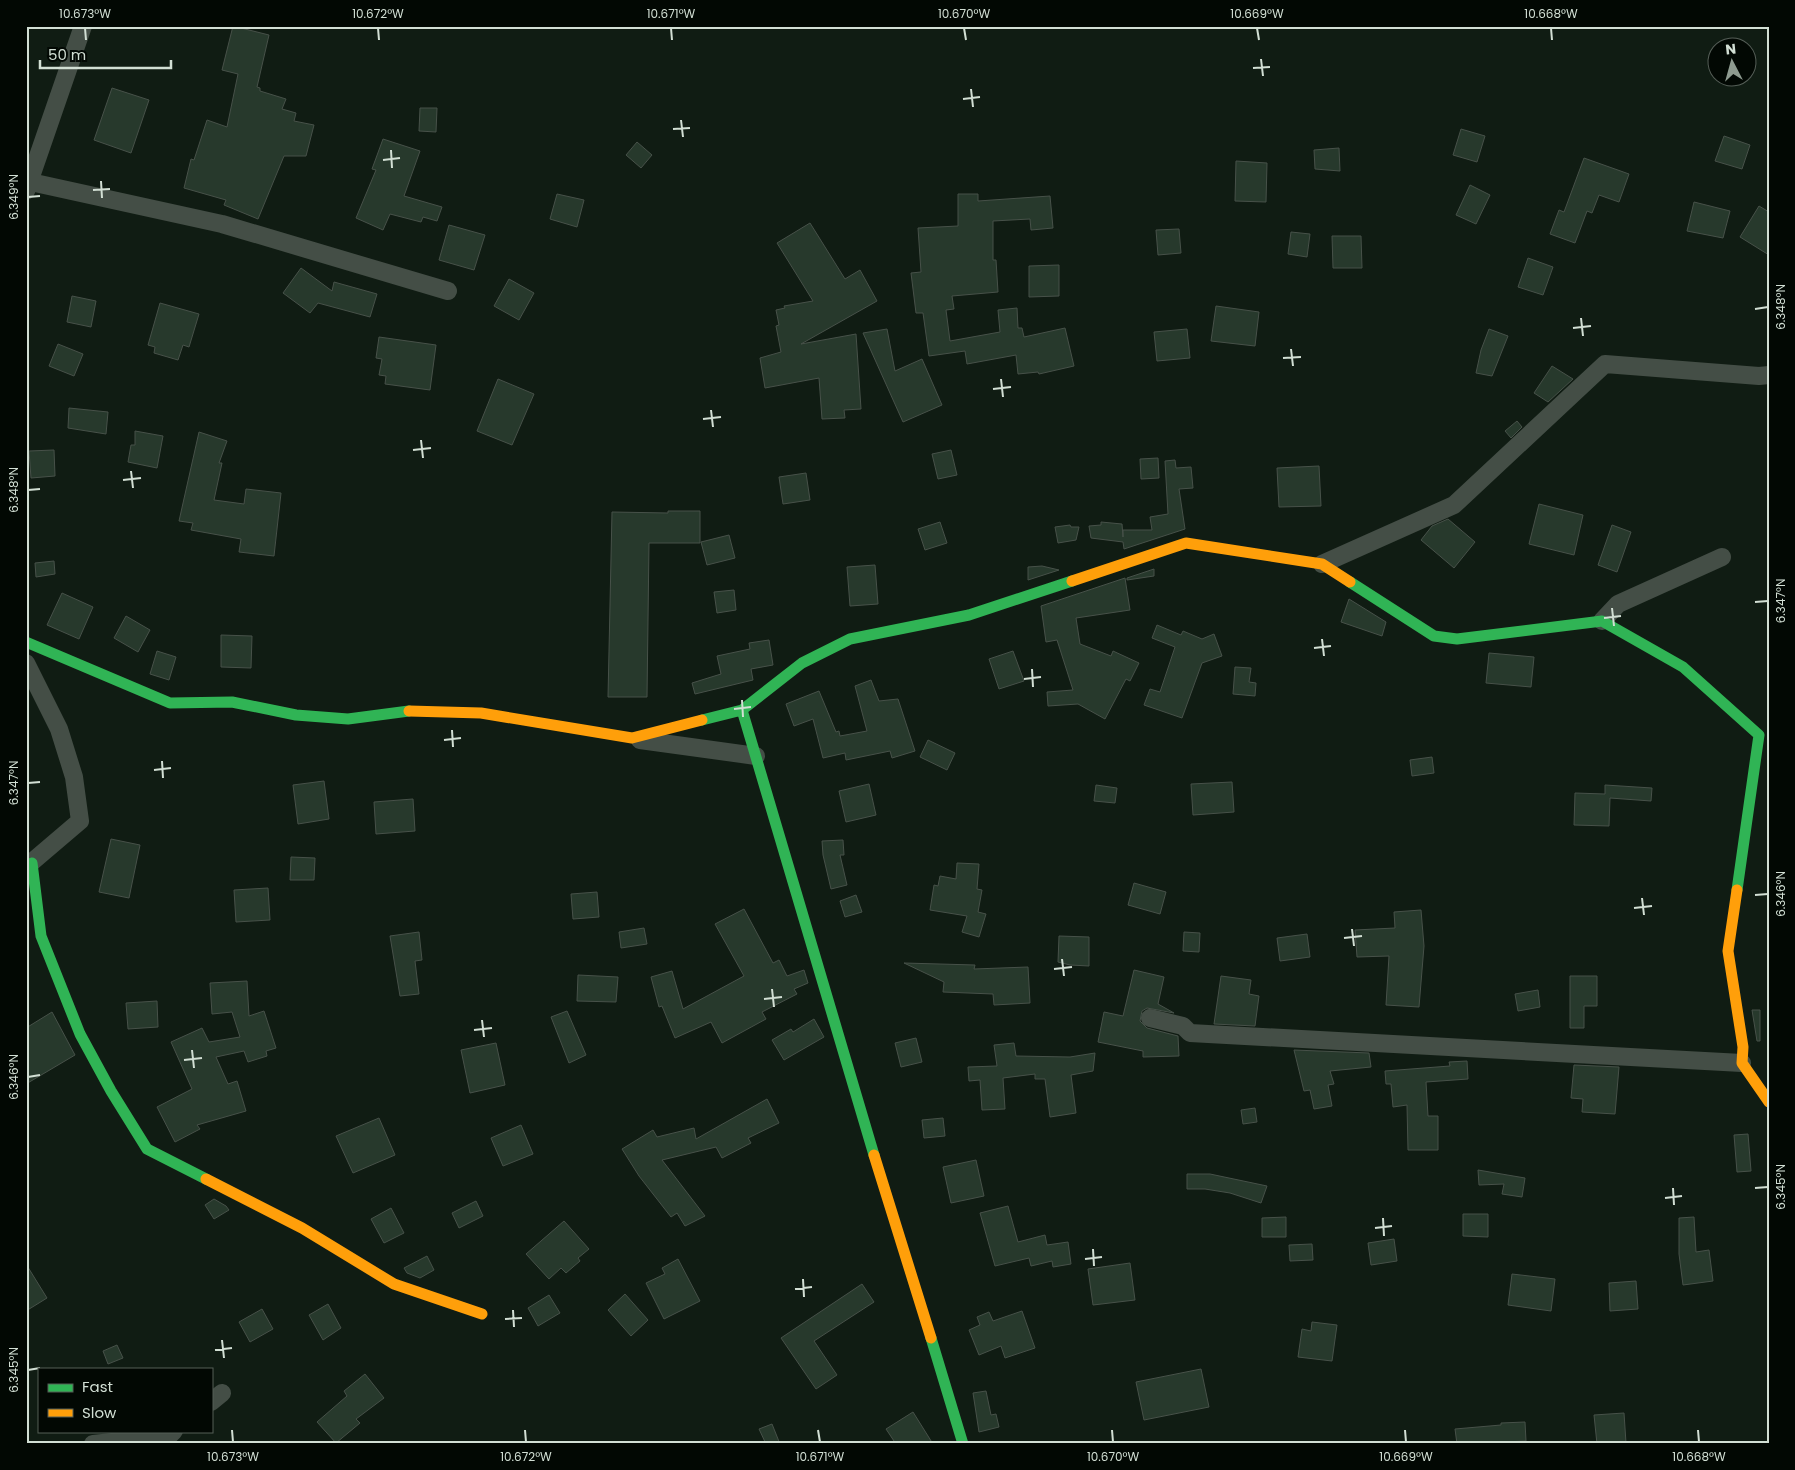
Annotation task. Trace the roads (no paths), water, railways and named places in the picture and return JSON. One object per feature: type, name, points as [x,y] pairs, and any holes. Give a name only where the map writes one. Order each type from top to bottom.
[{"type":"street","points":[[83,26],[27,185],[222,224],[448,290]]},
{"type":"street","points":[[1322,564],[1454,505],[1606,364],[1760,376],[1769,375]]},
{"type":"street","points":[[632,738],[742,710],[802,663],[850,639],[969,615],[1186,543],[1322,564],[1434,636],[1457,639],[1602,621],[1683,667],[1759,735],[1728,951],[1744,1047],[1742,1062],[1769,1102]]},
{"type":"street","points":[[1602,621],[1618,604],[1722,557]]},
{"type":"street","points":[[26,642],[170,703],[195,701],[232,702],[296,715],[348,719],[412,710],[481,713],[756,756]]},
{"type":"street","points":[[26,663],[59,729],[74,777],[80,821],[29,865],[41,936],[80,1034],[147,1149],[302,1228],[394,1284],[482,1314]]},
{"type":"street","points":[[742,710],[878,1168],[963,1444]]},
{"type":"street","points":[[1150,1018],[1183,1026],[1190,1033],[1742,1062]]},
{"type":"street","points":[[93,1444],[169,1436],[173,1432]]}]
